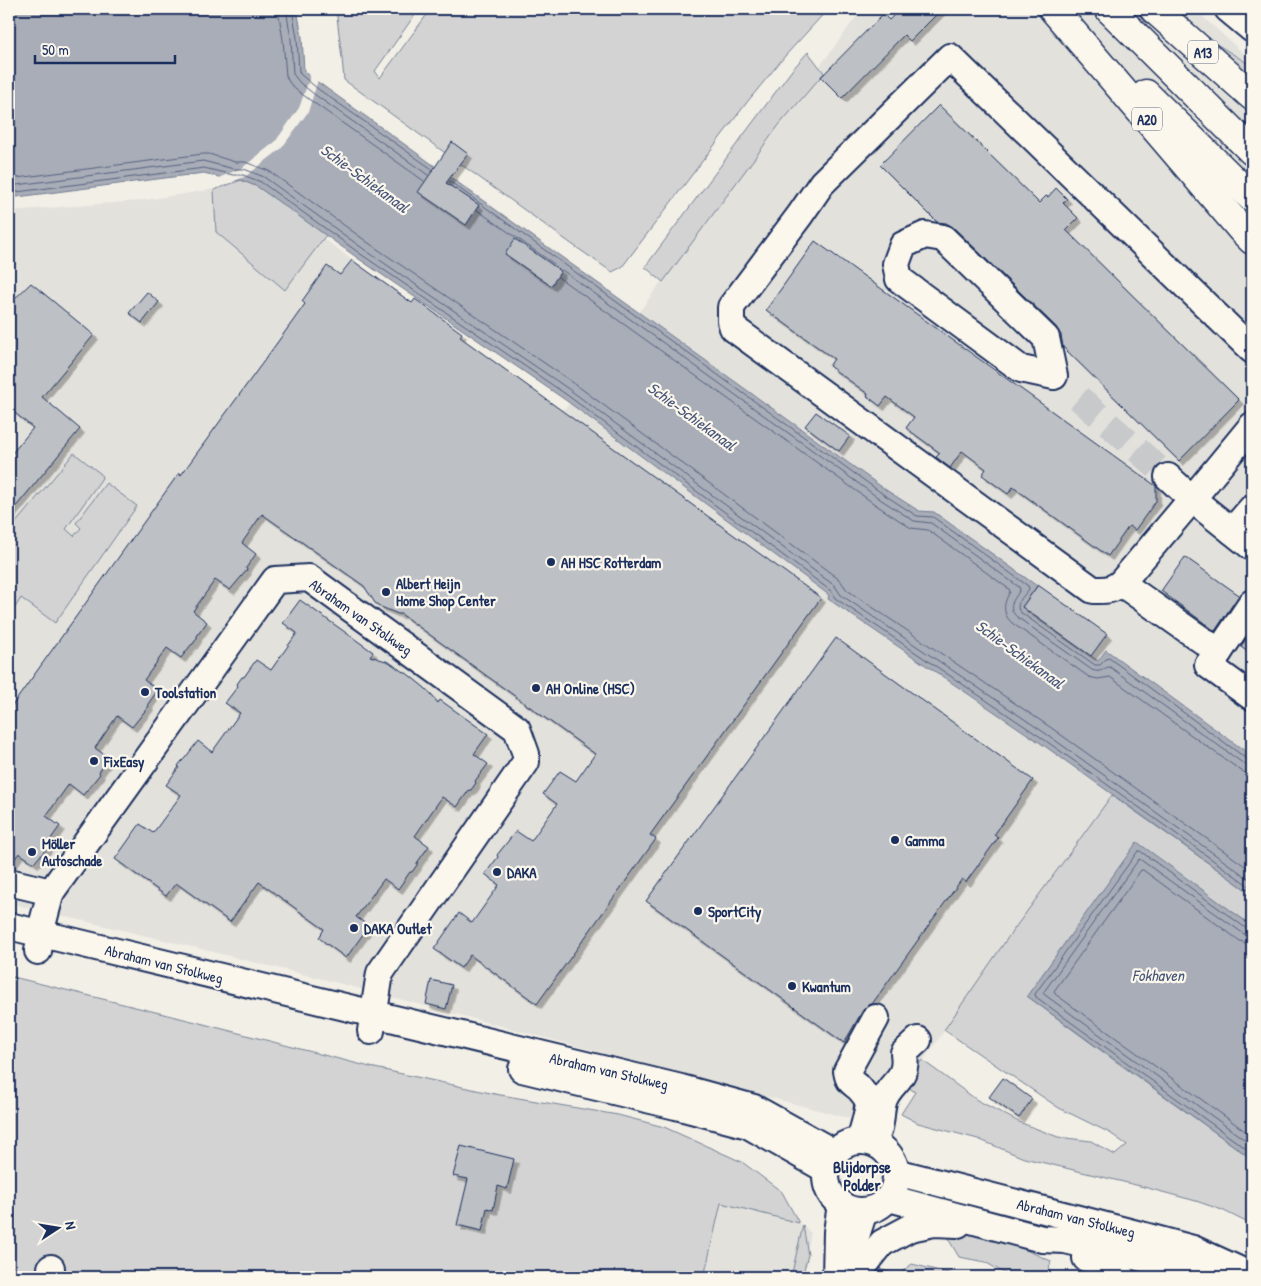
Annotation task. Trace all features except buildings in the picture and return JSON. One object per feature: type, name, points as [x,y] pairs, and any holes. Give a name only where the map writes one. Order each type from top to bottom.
[{"type":"highway","name":"A20","points":[[1053,9],[1252,240]]},
{"type":"highway","name":"A20","points":[[1059,9],[1252,198]]},
{"type":"highway","points":[[1109,9],[1252,151]]},
{"type":"highway","name":"A13","points":[[1154,9],[1252,96]]},
{"type":"street","points":[[1228,9],[1252,30]]},
{"type":"street","points":[[1243,9],[1252,16]]},
{"type":"street","points":[[1252,350],[950,56],[822,183],[732,307],[731,321],[733,328],[1093,590],[1114,588],[1121,583],[1252,426]]},
{"type":"street","points":[[925,235],[943,238],[1046,338],[1054,376],[1021,370],[899,279],[896,264],[903,245],[925,235]]},
{"type":"street","points":[[1168,477],[1192,499],[1252,547]]},
{"type":"street","points":[[1232,531],[1252,508]]},
{"type":"street","name":"Abraham van Stolkweg","points":[[39,942],[51,892],[275,580],[309,578],[517,729],[526,754],[526,762],[380,973],[372,1023]]},
{"type":"street","points":[[1121,583],[1219,652]]},
{"type":"street","points":[[1252,603],[1208,665],[1252,697]]},
{"type":"street","points":[[9,882],[51,892]]},
{"type":"street","name":"Abraham van Stolkweg","points":[[9,926],[39,942],[372,1023],[681,1088],[754,1108],[831,1162]]},
{"type":"street","name":"Abraham van Stolkweg","points":[[9,945],[39,942]]},
{"type":"street","points":[[854,1082],[876,1018]]},
{"type":"street","points":[[874,1046],[911,1047],[902,1074],[885,1097],[854,1082],[874,1046]]},
{"type":"street","points":[[854,1082],[880,1125],[866,1142]]},
{"type":"street","points":[[866,1142],[882,1148],[889,1154],[896,1172],[896,1181],[889,1198],[878,1207],[852,1208],[834,1198],[826,1180],[831,1162],[842,1147],[850,1143],[866,1142]]},
{"type":"street","name":"Abraham van Stolkweg","points":[[896,1172],[1193,1249],[1252,1276]]},
{"type":"street","name":"Abraham van Stolkweg","points":[[889,1198],[1042,1240],[1065,1240],[1147,1259],[1197,1277]]},
{"type":"street","points":[[836,1277],[837,1232],[852,1208]]},
{"type":"street","points":[[843,1277],[852,1208]]},
{"type":"street","points":[[855,1277],[882,1243],[910,1228],[934,1223],[995,1227]]},
{"type":"street","points":[[1042,1240],[1118,1270],[1121,1277]]},
{"type":"shaded area","points":[[336,9],[419,9],[375,71],[380,78],[431,9],[828,9],[785,56],[748,101],[622,267],[612,272],[344,80]]},
{"type":"shaded area","points":[[862,9],[1194,9],[1252,61],[1252,765],[1173,709],[881,1120],[844,1117],[350,986],[9,903],[9,211],[139,201],[240,185],[337,248],[536,415],[566,408],[628,327]]},
{"type":"shaded area","points":[[1210,40],[1252,66],[1252,77]]},
{"type":"shaded area","points":[[808,52],[824,73],[779,125],[663,282],[645,267],[792,70]]},
{"type":"shaded area","points":[[241,180],[258,187],[326,235],[285,290],[216,232],[214,190]]},
{"type":"shaded area","points":[[74,453],[101,474],[102,478],[66,529],[74,536],[81,528],[76,523],[106,483],[137,506],[55,623],[21,598],[9,617],[9,531]]},
{"type":"shaded area","points":[[1112,795],[1252,894],[1252,926],[1137,843],[1027,996],[1252,1159],[1252,1225],[1222,1210],[1196,1201],[1024,1158],[978,1139],[918,1123],[901,1114],[915,1092],[905,1085],[922,1060],[977,1100],[1019,1122],[1058,1137],[1091,1141],[1115,1155],[1127,1145],[1110,1133],[1059,1108],[944,1030],[1009,936]]},
{"type":"shaded area","points":[[9,976],[370,1067],[495,1094],[618,1115],[664,1127],[742,1162],[782,1192],[799,1223],[721,1203],[704,1277],[9,1277]]},
{"type":"shaded area","points":[[723,1196],[803,1225],[811,1233],[802,1277],[704,1277]]},
{"type":"shaded area","points":[[803,1225],[808,1255],[802,1277],[791,1277]]},
{"type":"shaded area","points":[[943,1230],[970,1231],[996,1237],[1051,1261],[1047,1277],[1011,1277],[985,1262],[959,1257]]},
{"type":"shaded area","points":[[912,1264],[964,1277],[868,1277],[873,1267],[898,1275]]},
{"type":"water","name":"Schie-Schiekanaal","points":[[9,9],[297,9],[302,37],[304,71],[308,75],[886,490],[919,511],[934,512],[1037,586],[1022,607],[1098,661],[1106,650],[1252,756],[1252,894],[1039,742],[828,599],[829,595],[564,399],[359,259],[258,187],[241,180],[233,181],[204,173],[9,198]]},
{"type":"water","name":"Fokhaven","points":[[1137,842],[1252,926],[1252,1159],[1027,996]]},
{"type":"pier","points":[[311,74],[318,80],[308,112],[281,149],[246,176],[230,183],[216,179],[242,168],[275,142],[299,108]]},
{"type":"tunnel","points":[[1079,398],[1168,477]]},
{"type":"place","name":"AH HSC Rotterdam","points":[[551,562]]},
{"type":"place","name":"Albert Heijn Home Shop Center","points":[[386,592]]},
{"type":"place","name":"AH Online (HSC)","points":[[536,688]]},
{"type":"place","name":"Toolstation","points":[[145,692]]},
{"type":"place","name":"FixEasy","points":[[94,761]]},
{"type":"place","name":"Gamma","points":[[895,840]]},
{"type":"place","name":"Möller Autoschade","points":[[32,852]]},
{"type":"place","name":"DAKA","points":[[497,872]]},
{"type":"place","name":"SportCity","points":[[698,911]]},
{"type":"place","name":"DAKA Outlet","points":[[354,928]]},
{"type":"place","name":"Kwantum","points":[[792,986]]},
{"type":"district","name":"Blijdorpse Polder","points":[[862,1176]]}]
